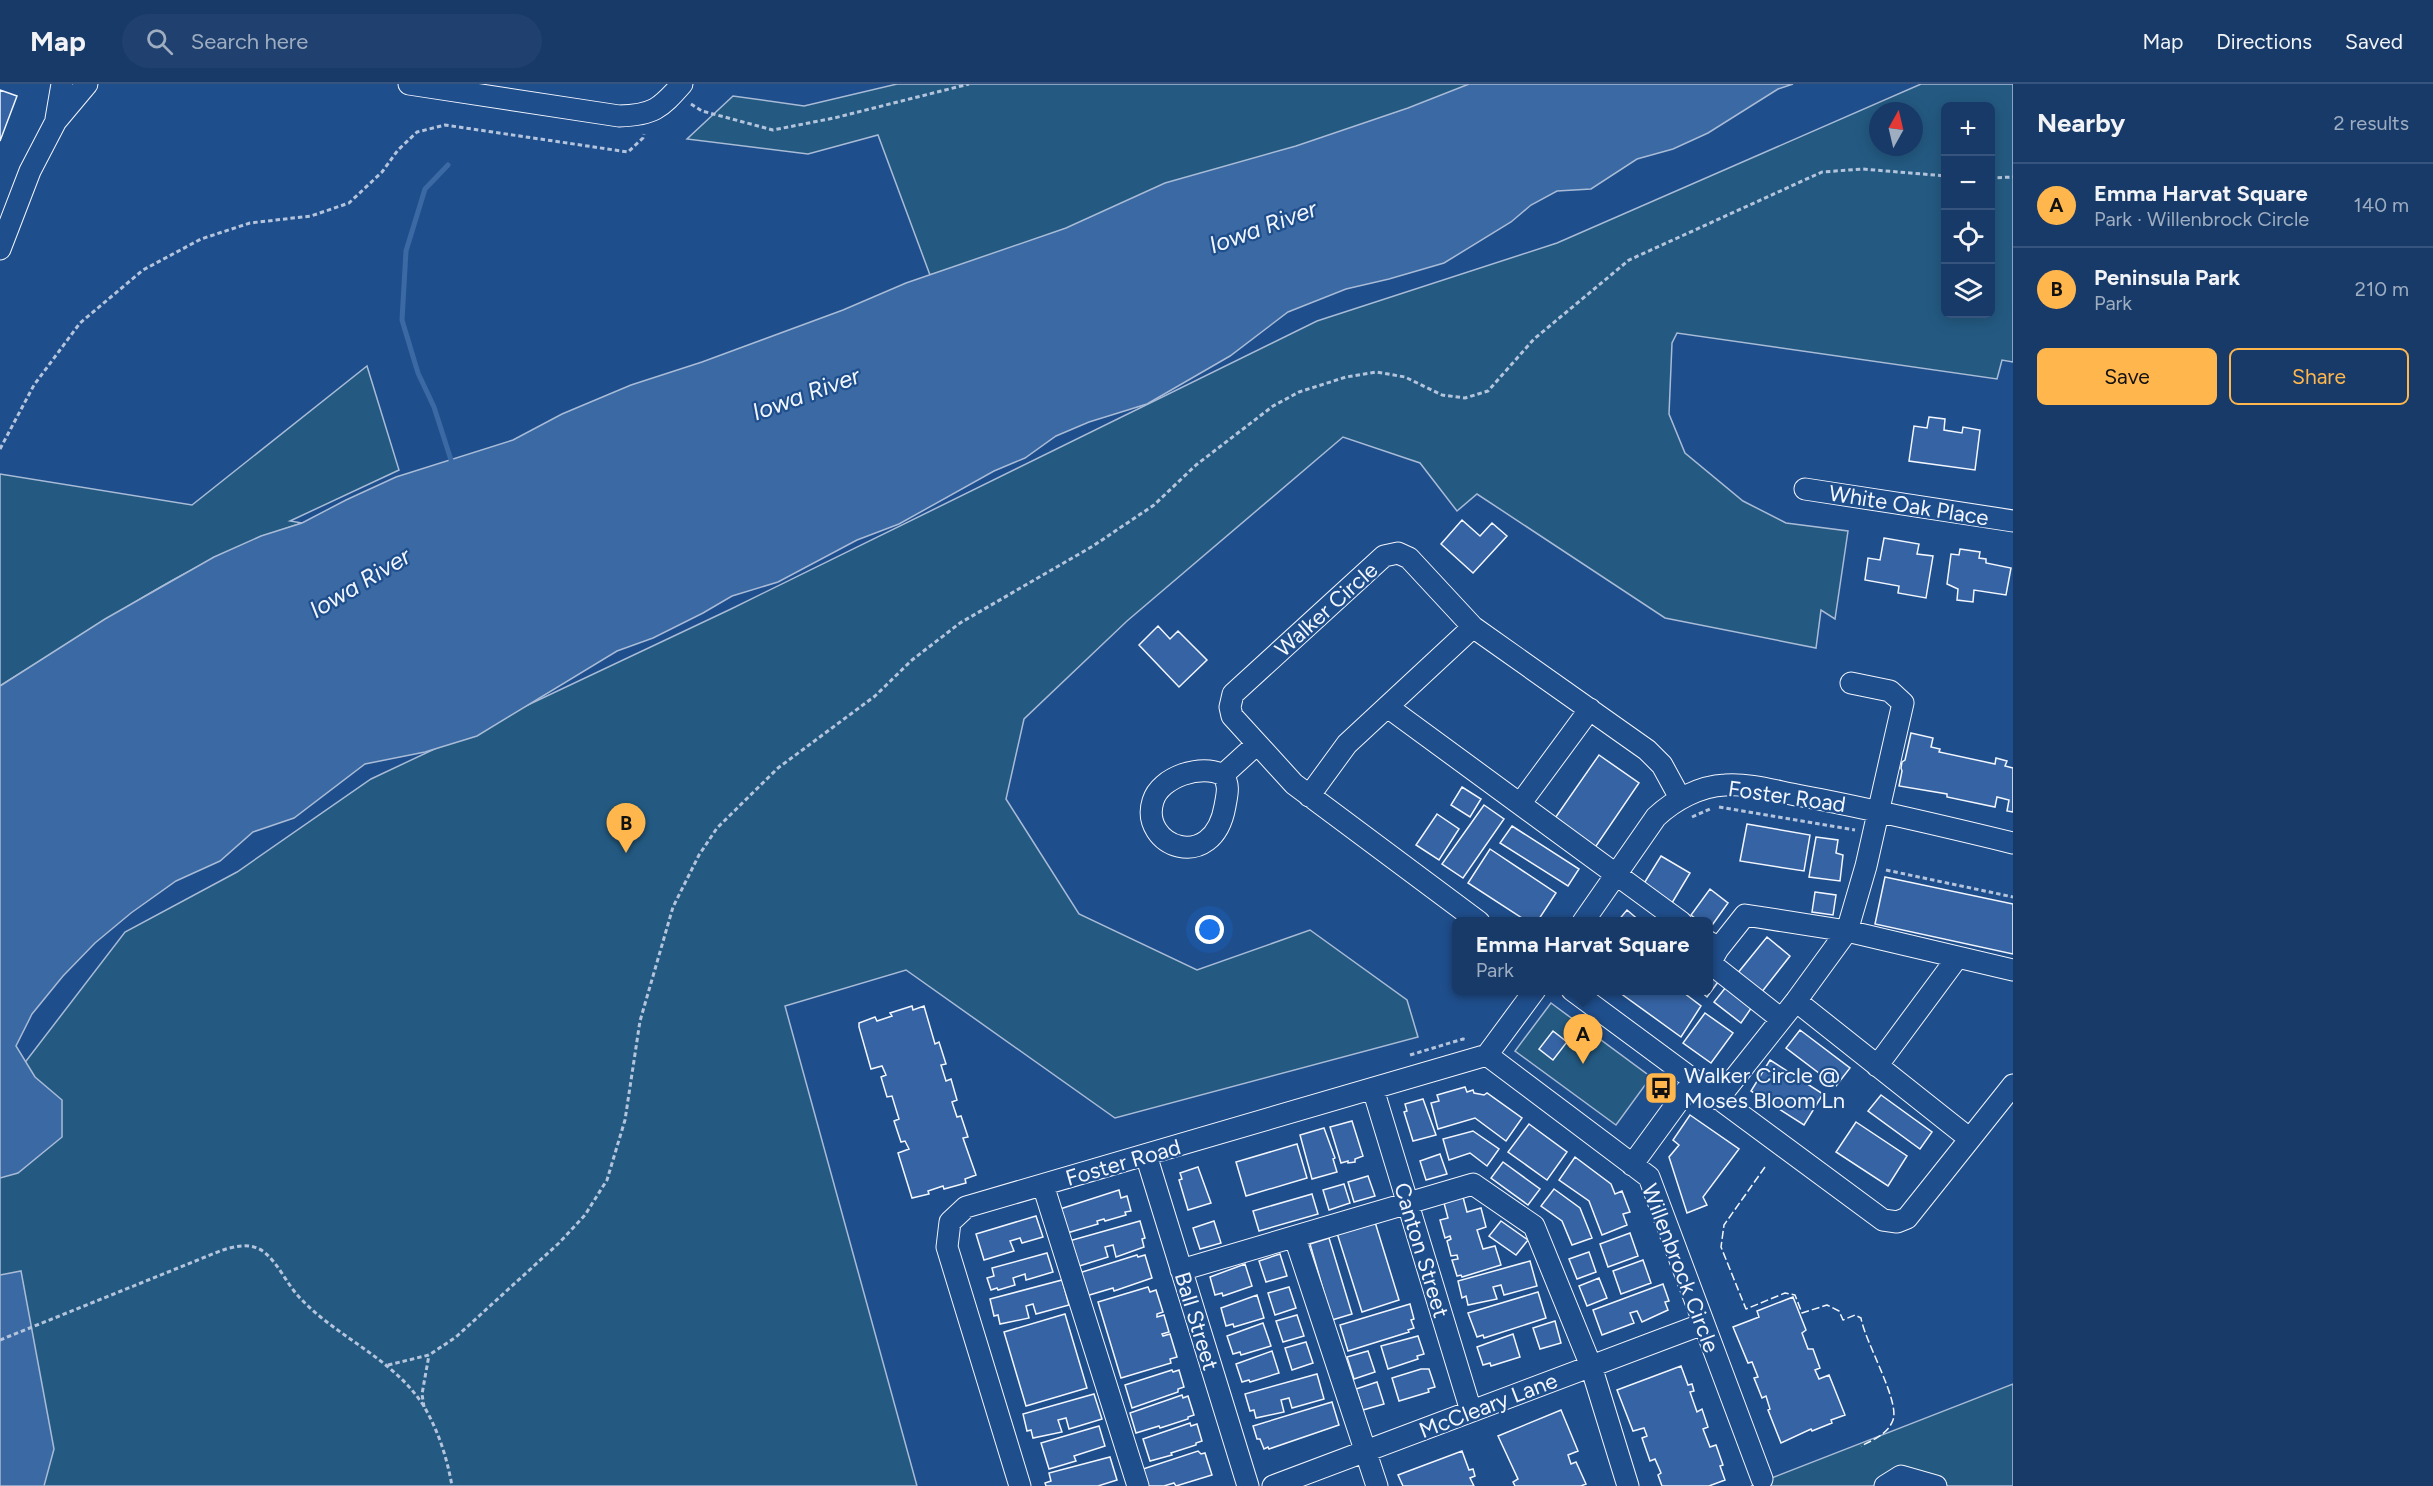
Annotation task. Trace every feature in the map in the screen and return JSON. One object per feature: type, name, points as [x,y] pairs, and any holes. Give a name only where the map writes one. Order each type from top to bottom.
[{"type":"street","points":[[56,121],[62,84]]},
{"type":"street","points":[[0,249],[30,171],[56,121],[87,84]]},
{"type":"street","points":[[409,84],[619,116],[641,116],[663,106],[678,89]]},
{"type":"street","name":"White Oak Place","points":[[1805,489],[2013,521]]},
{"type":"street","name":"Walker Circle","points":[[1474,917],[1294,784],[1232,716],[1230,707],[1233,694],[1387,554],[1398,553],[1409,558],[1473,627],[1647,750],[1662,765],[1680,798]]},
{"type":"street","points":[[1309,796],[1347,744],[1389,708],[1473,627]]},
{"type":"street","points":[[1718,1099],[1796,1001],[1846,931],[1874,834],[1882,789],[1903,703],[1890,691],[1851,683]]},
{"type":"street","points":[[1389,708],[1676,917]]},
{"type":"street","points":[[1520,804],[1590,709]]},
{"type":"street","points":[[1223,776],[1257,744]]},
{"type":"street","name":"Foster Road","points":[[1586,917],[1656,817],[1680,798],[1724,784],[1748,786],[1879,810],[2013,843]]},
{"type":"street","points":[[1713,946],[1745,915],[1846,931],[2013,970]]},
{"type":"street","points":[[1877,1066],[1957,957]]},
{"type":"street","points":[[1713,965],[1781,1019]]},
{"type":"street","points":[[1486,1055],[1531,995]]},
{"type":"street","points":[[1579,995],[1883,1220],[1897,1222],[1907,1218],[2013,1085]]},
{"type":"street","points":[[1796,1001],[1970,1139]]},
{"type":"street","name":"Foster Road","points":[[1020,1486],[947,1247],[950,1222],[966,1208],[1486,1055]]},
{"type":"street","name":"Willenbrock Circle","points":[[1486,1055],[1648,1177],[1762,1479]]},
{"type":"street","points":[[1632,1165],[1694,1080]]},
{"type":"street","name":"Canton Street","points":[[1373,1089],[1472,1411]]},
{"type":"street","name":"Ball Street","points":[[1146,1155],[1248,1486]]},
{"type":"street","points":[[1181,1269],[1295,1238],[1473,1184],[1534,1226],[1592,1366],[1628,1486]]},
{"type":"street","points":[[1043,1185],[1138,1486]]},
{"type":"street","points":[[1295,1238],[1377,1486]]},
{"type":"street","name":"McCleary Lane","points":[[1273,1486],[1703,1324]]},
{"type":"street","points":[[1885,1486],[1901,1476],[1935,1486]]},
{"type":"path","points":[[678,89],[702,111],[773,129],[834,118],[969,84]]},
{"type":"path","points":[[0,449],[34,385],[80,323],[143,270],[201,239],[250,223],[311,216],[349,202],[382,172],[417,132],[445,125],[628,152],[643,138],[647,113]]},
{"type":"path","points":[[388,1365],[429,1355],[465,1330],[559,1243],[585,1215],[607,1180],[625,1120],[640,1022],[673,907],[699,855],[717,828],[778,768],[875,696],[912,660],[960,623],[1094,546],[1154,505],[1196,465],[1273,406],[1299,392],[1346,377],[1376,372],[1405,377],[1442,395],[1465,399],[1488,391],[1534,339],[1629,260],[1822,172],[1863,169],[1941,176]]},
{"type":"path","points":[[1995,178],[2013,177]]},
{"type":"path","points":[[1685,820],[1717,806],[1874,834]]},
{"type":"path","points":[[1880,869],[2013,897]]},
{"type":"path","points":[[1406,1056],[1463,1039]]},
{"type":"path","points":[[0,1340],[220,1251],[237,1245],[250,1246],[263,1251],[300,1298],[327,1323],[388,1365],[424,1407],[446,1453],[452,1486]]},
{"type":"path","points":[[424,1407],[422,1394],[429,1355]]},
{"type":"shaded area","points":[[897,84],[1548,84],[930,275],[878,135],[808,154],[687,139],[733,96],[804,106]]},
{"type":"shaded area","points":[[1921,84],[2013,84],[2013,362],[2002,360],[1997,379],[1677,333],[1672,343],[1669,414],[1685,453],[1743,501],[1786,523],[1848,531],[1835,619],[1821,610],[1816,648],[1665,618],[1477,494],[1457,511],[1420,463],[1343,437],[1127,621],[1024,719],[1006,799],[1079,914],[1197,970],[1310,930],[1407,1000],[1418,1037],[1115,1118],[906,970],[785,1006],[917,1486],[0,1486],[0,1095],[125,932],[237,872],[371,779],[731,609],[1317,321],[1557,243],[1869,107],[1869,156],[1923,156],[1923,102],[1880,102]]},
{"type":"shaded area","points":[[367,366],[399,470],[290,521],[302,523],[239,547],[180,576],[122,609],[0,686],[0,474],[192,505]]},
{"type":"shaded area","points":[[1551,1003],[1651,1077],[1616,1125],[1515,1051]]},
{"type":"shaded area","points":[[2013,1384],[2013,1486],[1751,1486]]},
{"type":"water","name":"Iowa River","points":[[1469,84],[1793,84],[1778,89],[1708,133],[1673,149],[1637,159],[1591,189],[1557,191],[1531,205],[1511,222],[1444,263],[1346,289],[1288,312],[1230,356],[1147,404],[1089,422],[1056,436],[1025,458],[994,471],[899,524],[857,540],[778,582],[732,596],[653,638],[617,651],[477,736],[425,752],[365,764],[294,818],[253,832],[220,861],[176,881],[131,913],[95,943],[63,976],[32,1014],[16,1046],[35,1077],[62,1100],[62,1137],[18,1173],[0,1178],[0,686],[105,619],[214,557],[261,536],[302,523],[396,477],[513,440],[562,414],[631,385],[702,362],[843,310],[906,283],[1066,228],[1165,183],[1296,146],[1408,108]]},
{"type":"water","points":[[21,1271],[54,1449],[44,1486],[0,1486],[0,1275]]},
{"type":"building","points":[[0,90],[17,96],[0,141]]},
{"type":"building","points":[[1929,417],[1945,419],[1944,430],[1962,433],[1963,427],[1980,430],[1975,470],[1909,461],[1914,426],[1927,428]]},
{"type":"building","points":[[1462,520],[1480,536],[1492,523],[1507,536],[1473,573],[1441,544]]},
{"type":"building","points":[[1884,538],[1919,544],[1917,554],[1933,556],[1926,598],[1898,593],[1899,586],[1865,580],[1868,558],[1880,560]]},
{"type":"building","points":[[1960,549],[1980,552],[1979,558],[1986,559],[1986,563],[2011,568],[2006,595],[1974,590],[1973,602],[1957,600],[1958,589],[1947,584],[1951,554],[1959,555]]},
{"type":"building","points":[[1158,626],[1170,639],[1178,631],[1207,660],[1179,687],[1139,645]]},
{"type":"building","points":[[1911,733],[1933,738],[1931,747],[1940,749],[1939,752],[1995,764],[1996,758],[2007,761],[2005,766],[2013,768],[2013,812],[2007,811],[2009,800],[1997,797],[1995,807],[1947,797],[1947,794],[1899,786],[1902,762],[1905,760]]},
{"type":"building","points":[[1599,755],[1639,783],[1594,849],[1553,821]]},
{"type":"building","points":[[1462,787],[1481,799],[1470,817],[1451,805]]},
{"type":"building","points":[[1484,805],[1504,819],[1463,878],[1442,864]]},
{"type":"building","points":[[1437,814],[1459,829],[1439,860],[1416,845]]},
{"type":"building","points":[[1747,824],[1810,835],[1804,871],[1740,861]]},
{"type":"building","points":[[1512,826],[1579,869],[1568,886],[1500,843]]},
{"type":"building","points":[[1816,837],[1838,840],[1836,853],[1843,855],[1840,881],[1809,877]]},
{"type":"building","points":[[1490,849],[1556,893],[1540,917],[1520,917],[1468,883]]},
{"type":"building","points":[[1661,856],[1690,873],[1672,903],[1643,885]]},
{"type":"building","points":[[1885,877],[2013,904],[2013,954],[1875,924]]},
{"type":"building","points":[[1710,889],[1728,903],[1713,924],[1713,917],[1691,915]]},
{"type":"building","points":[[1815,892],[1836,895],[1833,915],[1812,912]]},
{"type":"building","points":[[1627,910],[1635,917],[1621,917]]},
{"type":"building","points":[[1767,937],[1790,956],[1761,993],[1737,974]]},
{"type":"building","points":[[1713,978],[1718,982],[1713,989]]},
{"type":"building","points":[[1726,987],[1752,1007],[1741,1023],[1714,1002]]},
{"type":"building","points":[[1623,995],[1687,995],[1701,1006],[1681,1037]]},
{"type":"building","points":[[912,1006],[913,1010],[924,1006],[935,1044],[939,1042],[946,1064],[941,1065],[946,1081],[951,1079],[957,1100],[952,1102],[957,1117],[961,1116],[968,1137],[963,1138],[976,1175],[965,1179],[966,1183],[944,1189],[943,1186],[928,1191],[929,1194],[912,1198],[898,1153],[909,1149],[905,1141],[901,1142],[894,1121],[899,1119],[892,1096],[887,1097],[881,1077],[886,1075],[882,1066],[871,1069],[859,1023],[875,1017],[877,1021],[892,1016],[890,1013]]},
{"type":"building","points":[[1705,1013],[1733,1033],[1711,1063],[1683,1043]]},
{"type":"building","points":[[1800,1030],[1850,1068],[1836,1086],[1786,1048]]},
{"type":"building","points":[[1553,1031],[1567,1042],[1553,1060],[1539,1049]]},
{"type":"building","points":[[1770,1060],[1823,1094],[1804,1125],[1751,1091]]},
{"type":"building","points":[[1465,1087],[1467,1092],[1473,1090],[1474,1093],[1484,1095],[1487,1093],[1522,1118],[1506,1141],[1475,1118],[1438,1129],[1431,1103],[1439,1101],[1437,1095]]},
{"type":"building","points":[[1881,1095],[1932,1132],[1920,1149],[1868,1111]]},
{"type":"building","points":[[1423,1099],[1436,1135],[1413,1141],[1404,1112],[1407,1111],[1405,1104]]},
{"type":"building","points":[[1690,1115],[1739,1149],[1703,1197],[1707,1205],[1687,1213],[1669,1157],[1679,1145],[1673,1140]]},
{"type":"building","points":[[1352,1121],[1363,1156],[1355,1159],[1355,1162],[1341,1163],[1330,1127]]},
{"type":"building","points":[[1856,1122],[1907,1156],[1888,1186],[1836,1152]]},
{"type":"building","points":[[1529,1124],[1567,1152],[1547,1180],[1508,1152]]},
{"type":"building","points":[[1324,1128],[1335,1158],[1333,1159],[1337,1172],[1312,1179],[1300,1135]]},
{"type":"building","points":[[1473,1131],[1499,1149],[1487,1166],[1470,1153],[1449,1160],[1443,1139]]},
{"type":"building","points":[[1297,1144],[1307,1178],[1246,1196],[1236,1162]]},
{"type":"building","points":[[1440,1154],[1447,1174],[1426,1180],[1420,1161]]},
{"type":"building","points":[[1575,1157],[1611,1184],[1615,1194],[1622,1191],[1630,1212],[1623,1214],[1627,1225],[1602,1235],[1589,1201],[1559,1180]]},
{"type":"building","points":[[1503,1162],[1540,1189],[1528,1205],[1491,1178]]},
{"type":"building","points":[[1198,1167],[1211,1203],[1188,1210],[1179,1180],[1182,1179],[1180,1173]]},
{"type":"building","points":[[1368,1176],[1375,1196],[1354,1202],[1348,1182]]},
{"type":"building","points":[[1344,1184],[1350,1203],[1329,1210],[1323,1190]]},
{"type":"building","points":[[1554,1189],[1580,1208],[1592,1238],[1572,1245],[1562,1221],[1541,1206]]},
{"type":"building","points":[[1119,1190],[1121,1198],[1127,1196],[1131,1211],[1125,1212],[1126,1215],[1097,1221],[1098,1224],[1067,1233],[1060,1209]]},
{"type":"building","points":[[1312,1194],[1318,1214],[1259,1231],[1253,1211]]},
{"type":"building","points":[[1463,1197],[1467,1212],[1481,1208],[1486,1227],[1477,1230],[1483,1249],[1495,1246],[1501,1265],[1462,1277],[1457,1276],[1452,1260],[1458,1259],[1457,1255],[1451,1256],[1447,1241],[1451,1239],[1450,1236],[1445,1238],[1440,1220],[1448,1218],[1444,1203]]},
{"type":"building","points":[[1036,1216],[1043,1237],[1022,1243],[1020,1238],[1010,1241],[1014,1251],[984,1260],[976,1234]]},
{"type":"building","points":[[1140,1221],[1145,1238],[1142,1239],[1144,1247],[1116,1257],[1113,1245],[1105,1247],[1108,1257],[1076,1267],[1069,1241]]},
{"type":"building","points":[[1214,1221],[1221,1243],[1200,1249],[1193,1228]]},
{"type":"building","points":[[1501,1221],[1528,1240],[1516,1255],[1489,1236]]},
{"type":"building","points":[[1375,1222],[1399,1300],[1362,1312],[1337,1233]]},
{"type":"building","points":[[1630,1233],[1638,1256],[1608,1267],[1600,1244]]},
{"type":"building","points":[[1329,1238],[1352,1314],[1332,1320],[1310,1244]]},
{"type":"building","points":[[1589,1252],[1596,1272],[1577,1279],[1569,1259]]},
{"type":"building","points":[[1047,1253],[1053,1272],[1026,1280],[1025,1274],[1013,1278],[1015,1285],[991,1290],[987,1278],[994,1276],[992,1268]]},
{"type":"building","points":[[1280,1254],[1287,1276],[1266,1282],[1259,1261]]},
{"type":"building","points":[[1137,1255],[1138,1257],[1145,1255],[1152,1278],[1114,1291],[1113,1288],[1086,1296],[1079,1273]]},
{"type":"building","points":[[1643,1260],[1651,1283],[1621,1294],[1613,1271]]},
{"type":"building","points":[[1530,1261],[1537,1286],[1504,1295],[1501,1285],[1493,1287],[1497,1299],[1468,1305],[1466,1296],[1462,1298],[1458,1281]]},
{"type":"building","points":[[1245,1264],[1252,1286],[1223,1296],[1222,1293],[1215,1295],[1210,1277]]},
{"type":"building","points":[[1599,1278],[1607,1298],[1587,1306],[1579,1286]]},
{"type":"building","points":[[1062,1280],[1069,1305],[1036,1314],[1033,1304],[1026,1306],[1029,1318],[1000,1324],[998,1315],[994,1316],[990,1299]]},
{"type":"building","points":[[1663,1284],[1669,1301],[1665,1302],[1668,1310],[1642,1322],[1637,1311],[1630,1313],[1634,1323],[1602,1335],[1593,1310]]},
{"type":"building","points":[[1148,1287],[1150,1292],[1156,1290],[1163,1312],[1157,1314],[1157,1317],[1164,1315],[1169,1332],[1162,1334],[1163,1336],[1170,1334],[1177,1357],[1170,1359],[1171,1363],[1121,1378],[1098,1302]]},
{"type":"building","points":[[1289,1287],[1296,1308],[1275,1315],[1268,1293]]},
{"type":"building","points":[[1538,1292],[1546,1318],[1484,1338],[1483,1335],[1477,1337],[1468,1313]]},
{"type":"building","points":[[1257,1295],[1264,1318],[1234,1327],[1233,1324],[1226,1326],[1221,1308]]},
{"type":"building","points":[[1793,1297],[1806,1330],[1802,1333],[1808,1349],[1813,1349],[1820,1368],[1815,1370],[1819,1379],[1829,1375],[1845,1415],[1831,1420],[1832,1423],[1812,1431],[1811,1429],[1781,1443],[1768,1410],[1770,1409],[1766,1396],[1762,1398],[1754,1378],[1758,1377],[1752,1362],[1748,1363],[1733,1327],[1759,1317],[1757,1311]]},
{"type":"building","points":[[1410,1304],[1414,1328],[1408,1330],[1409,1332],[1348,1351],[1340,1325]]},
{"type":"building","points":[[1065,1314],[1087,1388],[1026,1406],[1004,1332]]},
{"type":"building","points":[[1297,1315],[1304,1336],[1283,1342],[1276,1321]]},
{"type":"building","points":[[1555,1321],[1561,1343],[1540,1349],[1533,1328]]},
{"type":"building","points":[[1263,1323],[1271,1346],[1241,1355],[1240,1352],[1233,1354],[1227,1336]]},
{"type":"building","points":[[1513,1334],[1520,1357],[1491,1366],[1490,1363],[1483,1365],[1477,1347]]},
{"type":"building","points":[[1418,1336],[1424,1354],[1417,1356],[1418,1359],[1388,1369],[1381,1346]]},
{"type":"building","points":[[1306,1342],[1313,1363],[1292,1370],[1285,1348]]},
{"type":"building","points":[[1272,1351],[1279,1373],[1250,1382],[1249,1380],[1242,1382],[1236,1364]]},
{"type":"building","points":[[1368,1351],[1375,1372],[1354,1379],[1347,1357]]},
{"type":"building","points":[[1681,1366],[1688,1385],[1692,1384],[1694,1391],[1690,1392],[1697,1412],[1702,1409],[1708,1427],[1703,1429],[1710,1447],[1716,1445],[1723,1465],[1720,1466],[1725,1480],[1709,1486],[1662,1486],[1658,1475],[1661,1473],[1655,1459],[1650,1461],[1642,1438],[1647,1436],[1644,1428],[1633,1431],[1617,1390]]},
{"type":"building","points":[[1421,1369],[1429,1369],[1435,1387],[1428,1389],[1429,1392],[1399,1401],[1392,1378]]},
{"type":"building","points":[[1172,1370],[1173,1372],[1179,1370],[1184,1387],[1178,1389],[1178,1392],[1132,1408],[1125,1385]]},
{"type":"building","points":[[1317,1374],[1324,1399],[1292,1408],[1289,1398],[1281,1400],[1284,1412],[1256,1418],[1254,1410],[1250,1411],[1245,1394]]},
{"type":"building","points":[[1377,1382],[1384,1404],[1363,1410],[1356,1389]]},
{"type":"building","points":[[1094,1394],[1102,1419],[1069,1429],[1066,1418],[1058,1420],[1062,1432],[1033,1438],[1031,1430],[1027,1431],[1023,1414]]},
{"type":"building","points":[[1182,1395],[1183,1398],[1188,1396],[1194,1415],[1160,1428],[1159,1426],[1136,1433],[1130,1413]]},
{"type":"building","points":[[1332,1402],[1339,1425],[1269,1449],[1268,1447],[1264,1449],[1260,1439],[1257,1439],[1253,1426]]},
{"type":"building","points":[[1561,1410],[1578,1451],[1568,1455],[1571,1464],[1576,1462],[1586,1484],[1581,1486],[1515,1486],[1513,1482],[1518,1479],[1498,1436]]},
{"type":"building","points":[[1190,1423],[1191,1426],[1197,1424],[1202,1441],[1171,1453],[1172,1455],[1150,1461],[1143,1439]]},
{"type":"building","points":[[1099,1426],[1105,1446],[1074,1456],[1076,1461],[1049,1469],[1041,1443]]},
{"type":"building","points":[[1198,1451],[1201,1454],[1205,1453],[1212,1475],[1176,1486],[1174,1483],[1164,1486],[1145,1486],[1140,1470]]},
{"type":"building","points":[[1462,1451],[1469,1470],[1473,1469],[1475,1476],[1470,1478],[1474,1486],[1403,1486],[1398,1475]]},
{"type":"building","points":[[1110,1457],[1117,1480],[1098,1486],[1046,1486],[1045,1483],[1051,1481],[1049,1473]]},
{"type":"waterway","points":[[448,165],[425,189],[406,251],[402,320],[418,373],[434,407],[451,460]]},
{"type":"fence","points":[[1765,1167],[1724,1225],[1721,1247],[1746,1309],[1785,1293],[1795,1295],[1802,1313],[1827,1305],[1839,1311],[1843,1320],[1855,1315],[1861,1318],[1892,1399],[1894,1411],[1893,1420],[1888,1429],[1861,1446]]},
{"type":"place","name":"Peninsula Park","points":[[626,853]]},
{"type":"place","name":"Emma Harvat Square","points":[[1583,1064]]},
{"type":"place","name":"Walker Circle @ Moses Bloom Ln","points":[[1661,1088]]}]
